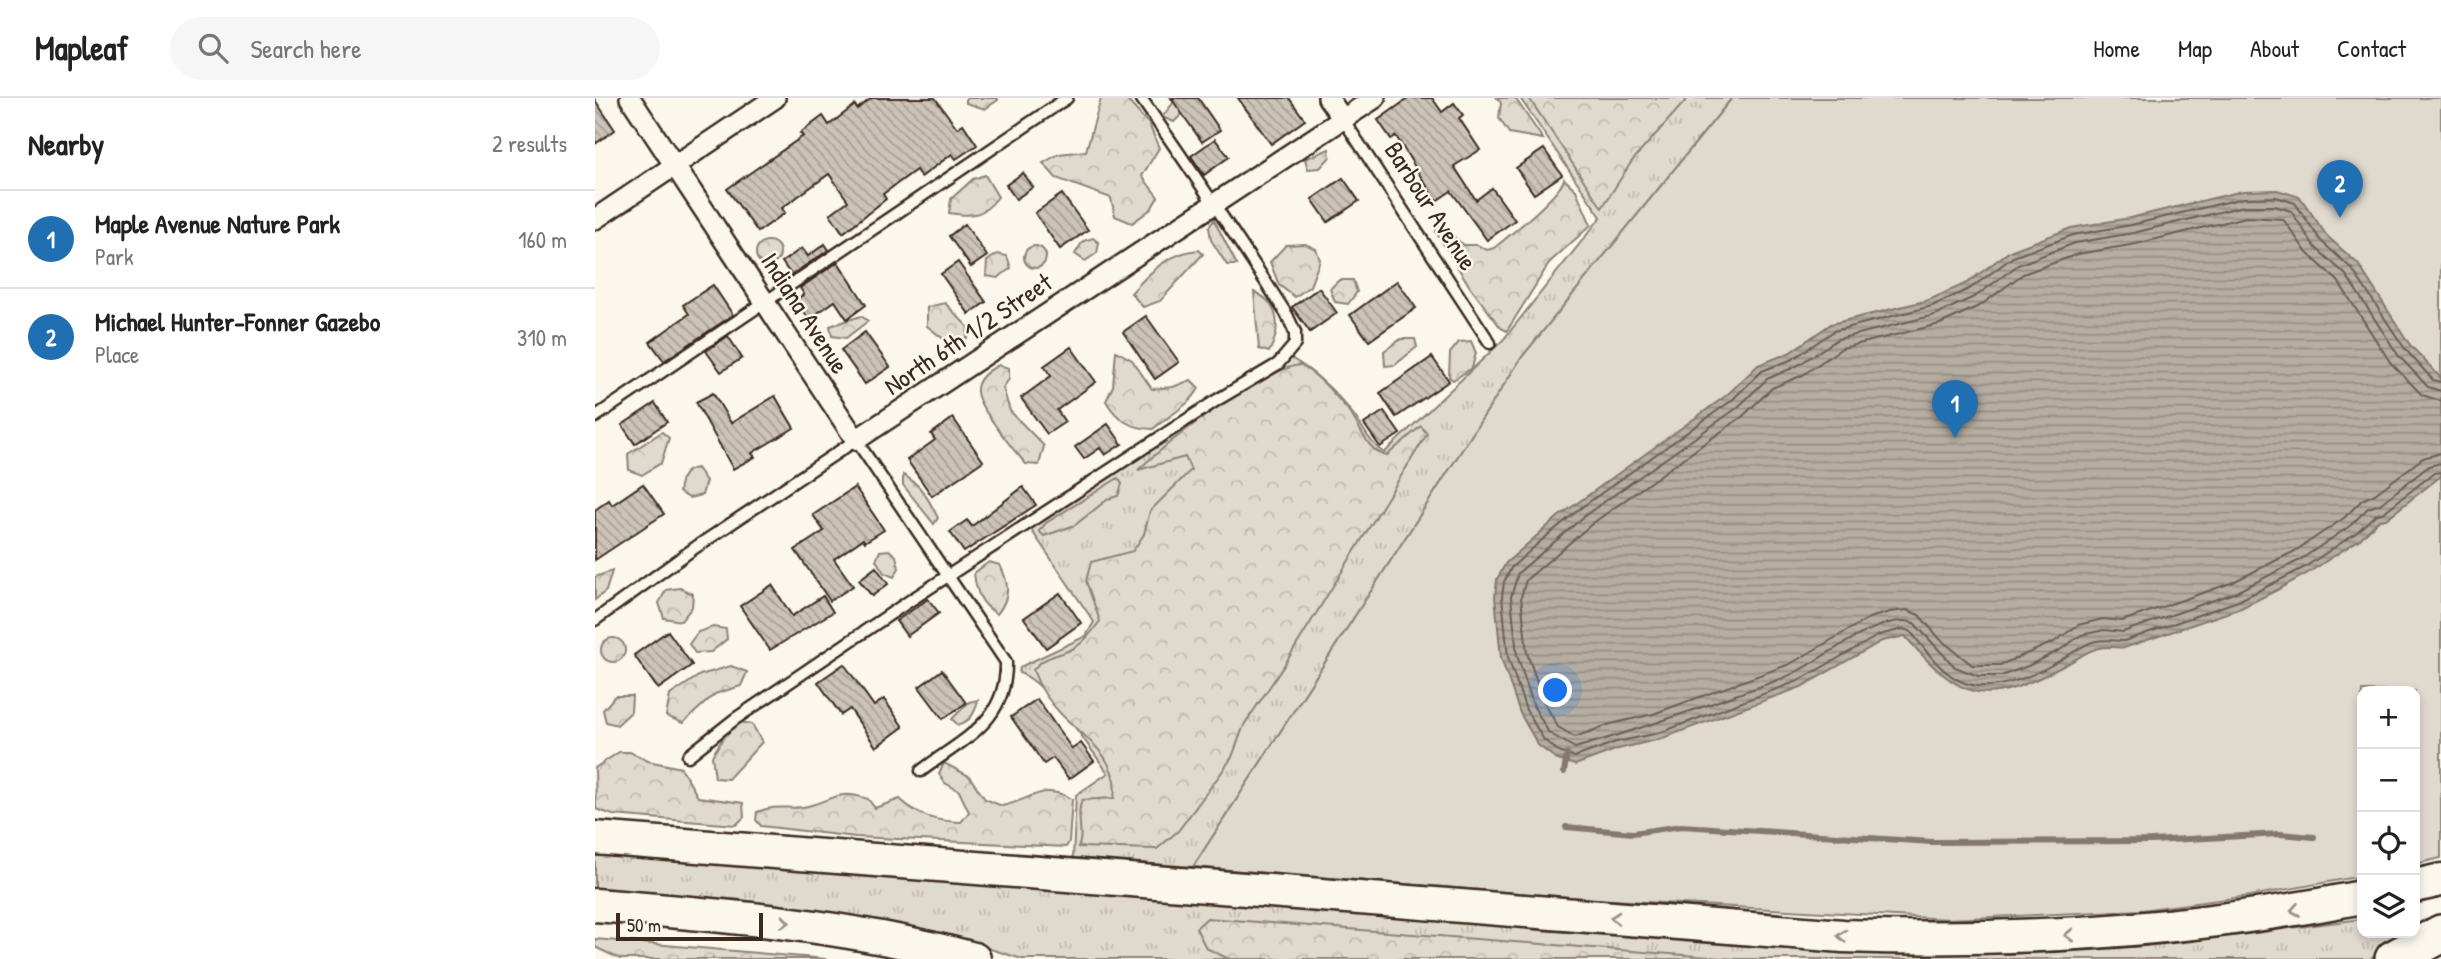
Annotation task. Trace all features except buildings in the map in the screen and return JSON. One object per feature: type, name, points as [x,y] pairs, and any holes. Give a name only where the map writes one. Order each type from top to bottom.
[{"type":"highway","points":[[2394,959],[2441,934]]},
{"type":"main road","points":[[595,838],[1870,937],[2093,934],[2224,921],[2357,898]]},
{"type":"main road","points":[[2420,885],[2441,880]]},
{"type":"main road","points":[[595,905],[815,926],[884,937],[974,959]]},
{"type":"street","name":"Indiana Avenue","points":[[630,98],[856,440]]},
{"type":"street","points":[[595,219],[775,98]]},
{"type":"street","name":"Barbour Avenue","points":[[1328,98],[1343,119]]},
{"type":"street","name":"North 6th 1/2 Street","points":[[856,440],[1375,98]]},
{"type":"lane","points":[[595,417],[1067,98]]},
{"type":"lane","points":[[688,756],[735,719],[950,576],[1216,400],[1269,370],[1294,344],[1295,332],[1287,315],[1140,98]]},
{"type":"lane","name":"Barbour Avenue","points":[[1343,119],[1490,343]]},
{"type":"lane","name":"Indiana Avenue","points":[[856,440],[1006,662],[1007,683],[992,717],[921,771]]},
{"type":"lane","name":"North 6th 1/2 Street","points":[[595,620],[696,547],[856,440]]},
{"type":"green space","points":[[966,98],[998,100],[985,109],[966,103]]},
{"type":"green space","points":[[1101,98],[1125,98],[1149,124],[1159,148],[1142,176],[1158,197],[1151,209],[1132,223],[1115,216],[1111,198],[1056,178],[1043,163],[1059,154],[1086,151]]},
{"type":"green space","points":[[1177,98],[1198,98],[1174,122],[1162,117]]},
{"type":"green space","points":[[1497,98],[1515,98],[1543,139],[1509,133],[1499,118],[1501,103]]},
{"type":"green space","points":[[1520,98],[1732,98],[1522,357],[1193,867],[1073,858],[1076,795],[1108,773],[1054,701],[1030,678],[1019,673],[1020,667],[1086,636],[1094,622],[1030,528],[1291,358],[1332,390],[1384,453],[1503,340],[1601,217]]},
{"type":"green space","points":[[1529,98],[1688,98],[1632,161],[1602,208]]},
{"type":"green space","points":[[1732,98],[2441,98],[2441,858],[2420,863],[2420,686],[2357,686],[2357,877],[2250,896],[2141,910],[1949,919],[1592,899],[1193,867],[1522,357]]},
{"type":"green space","points":[[1329,149],[1330,157],[1320,168],[1308,169],[1305,159]]},
{"type":"green space","points":[[985,175],[998,197],[993,203],[977,214],[949,213],[951,199],[973,179]]},
{"type":"green space","points":[[1564,179],[1576,190],[1591,225],[1550,262],[1507,331],[1501,328],[1470,287],[1436,232],[1437,224],[1464,245],[1477,245],[1487,250],[1494,248],[1544,204]]},
{"type":"green space","points":[[1214,220],[1237,265],[1227,265],[1211,240],[1209,227]]},
{"type":"green space","points":[[1093,238],[1099,243],[1097,253],[1085,261],[1075,254],[1083,241]]},
{"type":"green space","points":[[768,241],[777,244],[780,253],[777,262],[768,265],[759,262],[756,253],[759,244]]},
{"type":"green space","points":[[1305,244],[1316,249],[1320,260],[1310,286],[1295,297],[1279,285],[1270,262],[1286,245]]},
{"type":"green space","points":[[1031,246],[1039,246],[1046,253],[1046,261],[1039,268],[1031,268],[1024,261],[1024,253]]},
{"type":"green space","points":[[1199,250],[1203,254],[1160,301],[1143,307],[1131,293],[1169,259]]},
{"type":"green space","points":[[997,254],[1007,256],[1011,268],[998,278],[986,276],[987,261]]},
{"type":"green space","points":[[1339,280],[1353,280],[1357,292],[1348,304],[1335,302],[1330,289]]},
{"type":"green space","points":[[1254,292],[1269,303],[1276,318],[1276,335],[1269,352],[1259,349]]},
{"type":"green space","points":[[945,303],[968,327],[967,338],[950,344],[927,326],[927,307]]},
{"type":"green space","points":[[861,316],[868,321],[846,338],[832,336],[830,326]]},
{"type":"green space","points":[[1401,339],[1415,339],[1417,347],[1395,365],[1385,366],[1384,351]]},
{"type":"green space","points":[[1471,341],[1476,353],[1472,368],[1453,380],[1449,377],[1450,353],[1459,342]]},
{"type":"green space","points":[[1116,351],[1132,360],[1152,389],[1173,387],[1191,380],[1199,388],[1185,405],[1153,429],[1131,425],[1120,418],[1106,401],[1113,386]]},
{"type":"green space","points":[[999,365],[1009,368],[1009,379],[1003,388],[1010,411],[1044,446],[1039,465],[1026,464],[979,400],[977,386],[981,379]]},
{"type":"green space","points":[[1300,365],[1332,392],[1353,416],[1368,443],[1379,453],[1386,456],[1421,426],[1427,434],[1283,667],[1244,725],[1232,757],[1178,831],[1157,849],[1078,847],[1081,837],[1079,812],[1082,800],[1114,798],[1112,772],[1099,750],[1053,705],[1033,670],[1046,659],[1076,647],[1094,629],[1100,621],[1086,581],[1091,562],[1133,551],[1144,534],[1150,511],[1191,470],[1185,457],[1138,470],[1192,425],[1239,393],[1262,379]]},
{"type":"green space","points":[[662,432],[669,438],[661,463],[642,475],[629,470],[628,454]]},
{"type":"green space","points":[[697,468],[706,481],[702,495],[689,498],[679,492],[681,483],[685,473]]},
{"type":"green space","points":[[903,475],[915,483],[928,499],[938,518],[934,524],[903,485]]},
{"type":"green space","points":[[1118,478],[1122,484],[1118,496],[1108,499],[1075,525],[1044,536],[1039,531],[1046,523]]},
{"type":"green space","points":[[889,550],[896,556],[899,568],[894,577],[884,573],[876,560],[880,551]]},
{"type":"green space","points":[[989,562],[1000,565],[1007,584],[1005,602],[997,614],[983,601],[975,580],[974,573]]},
{"type":"green space","points":[[612,571],[606,591],[595,600],[595,577]]},
{"type":"green space","points":[[680,588],[693,594],[692,607],[681,621],[664,618],[659,603],[666,590]]},
{"type":"green space","points":[[713,627],[726,629],[727,639],[711,652],[695,653],[689,644],[698,632]]},
{"type":"green space","points":[[613,638],[624,645],[625,650],[618,661],[613,662],[602,655],[601,650],[608,639]]},
{"type":"green space","points":[[731,666],[747,672],[741,686],[715,694],[683,723],[666,716],[670,695],[700,675]]},
{"type":"green space","points":[[615,696],[632,696],[631,712],[617,725],[606,722],[603,710]]},
{"type":"green space","points":[[978,700],[969,719],[958,725],[952,719],[969,702]]},
{"type":"green space","points":[[739,722],[752,724],[762,742],[728,779],[715,778],[712,756],[725,735]]},
{"type":"green space","points":[[619,752],[630,752],[648,761],[681,768],[698,797],[743,803],[744,817],[736,825],[613,815],[596,809],[595,768]]},
{"type":"green space","points":[[944,763],[969,776],[985,799],[1002,806],[1045,792],[1062,794],[1072,799],[1069,842],[1066,847],[856,837],[761,826],[756,820],[757,812],[765,809],[802,807],[849,795],[868,799],[875,808],[900,799],[928,817],[961,822],[969,812],[959,791],[945,783],[939,774]]},
{"type":"green space","points":[[595,852],[1874,952],[2009,954],[2144,946],[2357,920],[2357,938],[2406,938],[2370,959],[1022,959],[968,942],[595,892]]},
{"type":"green space","points":[[1207,918],[1735,959],[1229,959],[1206,948],[1196,928]]},
{"type":"green space","points":[[595,939],[826,959],[620,959],[595,947]]},
{"type":"water","points":[[2277,190],[2300,197],[2327,236],[2358,264],[2410,345],[2441,378],[2441,476],[2386,519],[2379,520],[2360,539],[2308,573],[2241,608],[2124,648],[2105,647],[2092,650],[2038,679],[2014,688],[1977,692],[1960,686],[1943,675],[1905,636],[1882,641],[1801,687],[1660,739],[1618,749],[1575,765],[1558,760],[1538,745],[1520,713],[1501,658],[1495,597],[1497,579],[1506,563],[1558,517],[1727,395],[1758,365],[1789,353],[1831,324],[1929,300],[1967,283],[2010,251],[2071,228],[2130,218],[2243,191]]},
{"type":"waterway","points":[[1564,772],[1567,754]]},
{"type":"waterway","points":[[1566,827],[1633,833],[1681,826],[1932,842],[2151,841],[2280,834],[2314,837]]},
{"type":"place","name":"Michael Hunter-Fonner Gazebo","points":[[2340,218]]},
{"type":"place","name":"Maple Avenue Nature Park","points":[[1955,438]]}]
